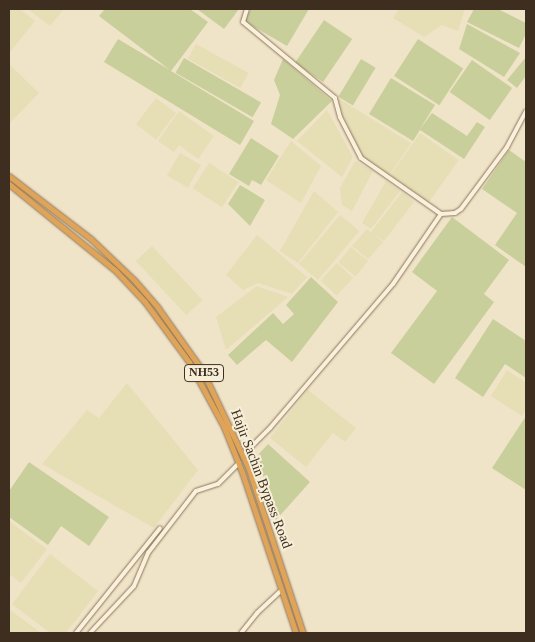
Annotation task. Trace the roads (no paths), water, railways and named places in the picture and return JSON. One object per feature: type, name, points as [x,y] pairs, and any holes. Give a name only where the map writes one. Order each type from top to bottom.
[{"type":"highway","name":"Hajir Sachin Bypass Road","points":[[9,176],[91,239],[158,308],[202,370],[243,455],[303,633]]},
{"type":"highway","name":"NH53","points":[[9,184],[86,244],[144,302],[206,391],[239,463],[296,633]]},
{"type":"street","points":[[247,9],[243,22],[335,98],[340,117],[361,158],[441,214],[455,213],[461,209],[507,147],[526,112]]},
{"type":"street","points":[[243,455],[270,428],[393,284],[441,214]]},
{"type":"street","points":[[90,633],[134,586],[148,553],[198,489],[218,484],[239,463]]},
{"type":"street","points":[[76,633],[160,528]]},
{"type":"street","points":[[241,633],[257,613],[282,590]]}]
